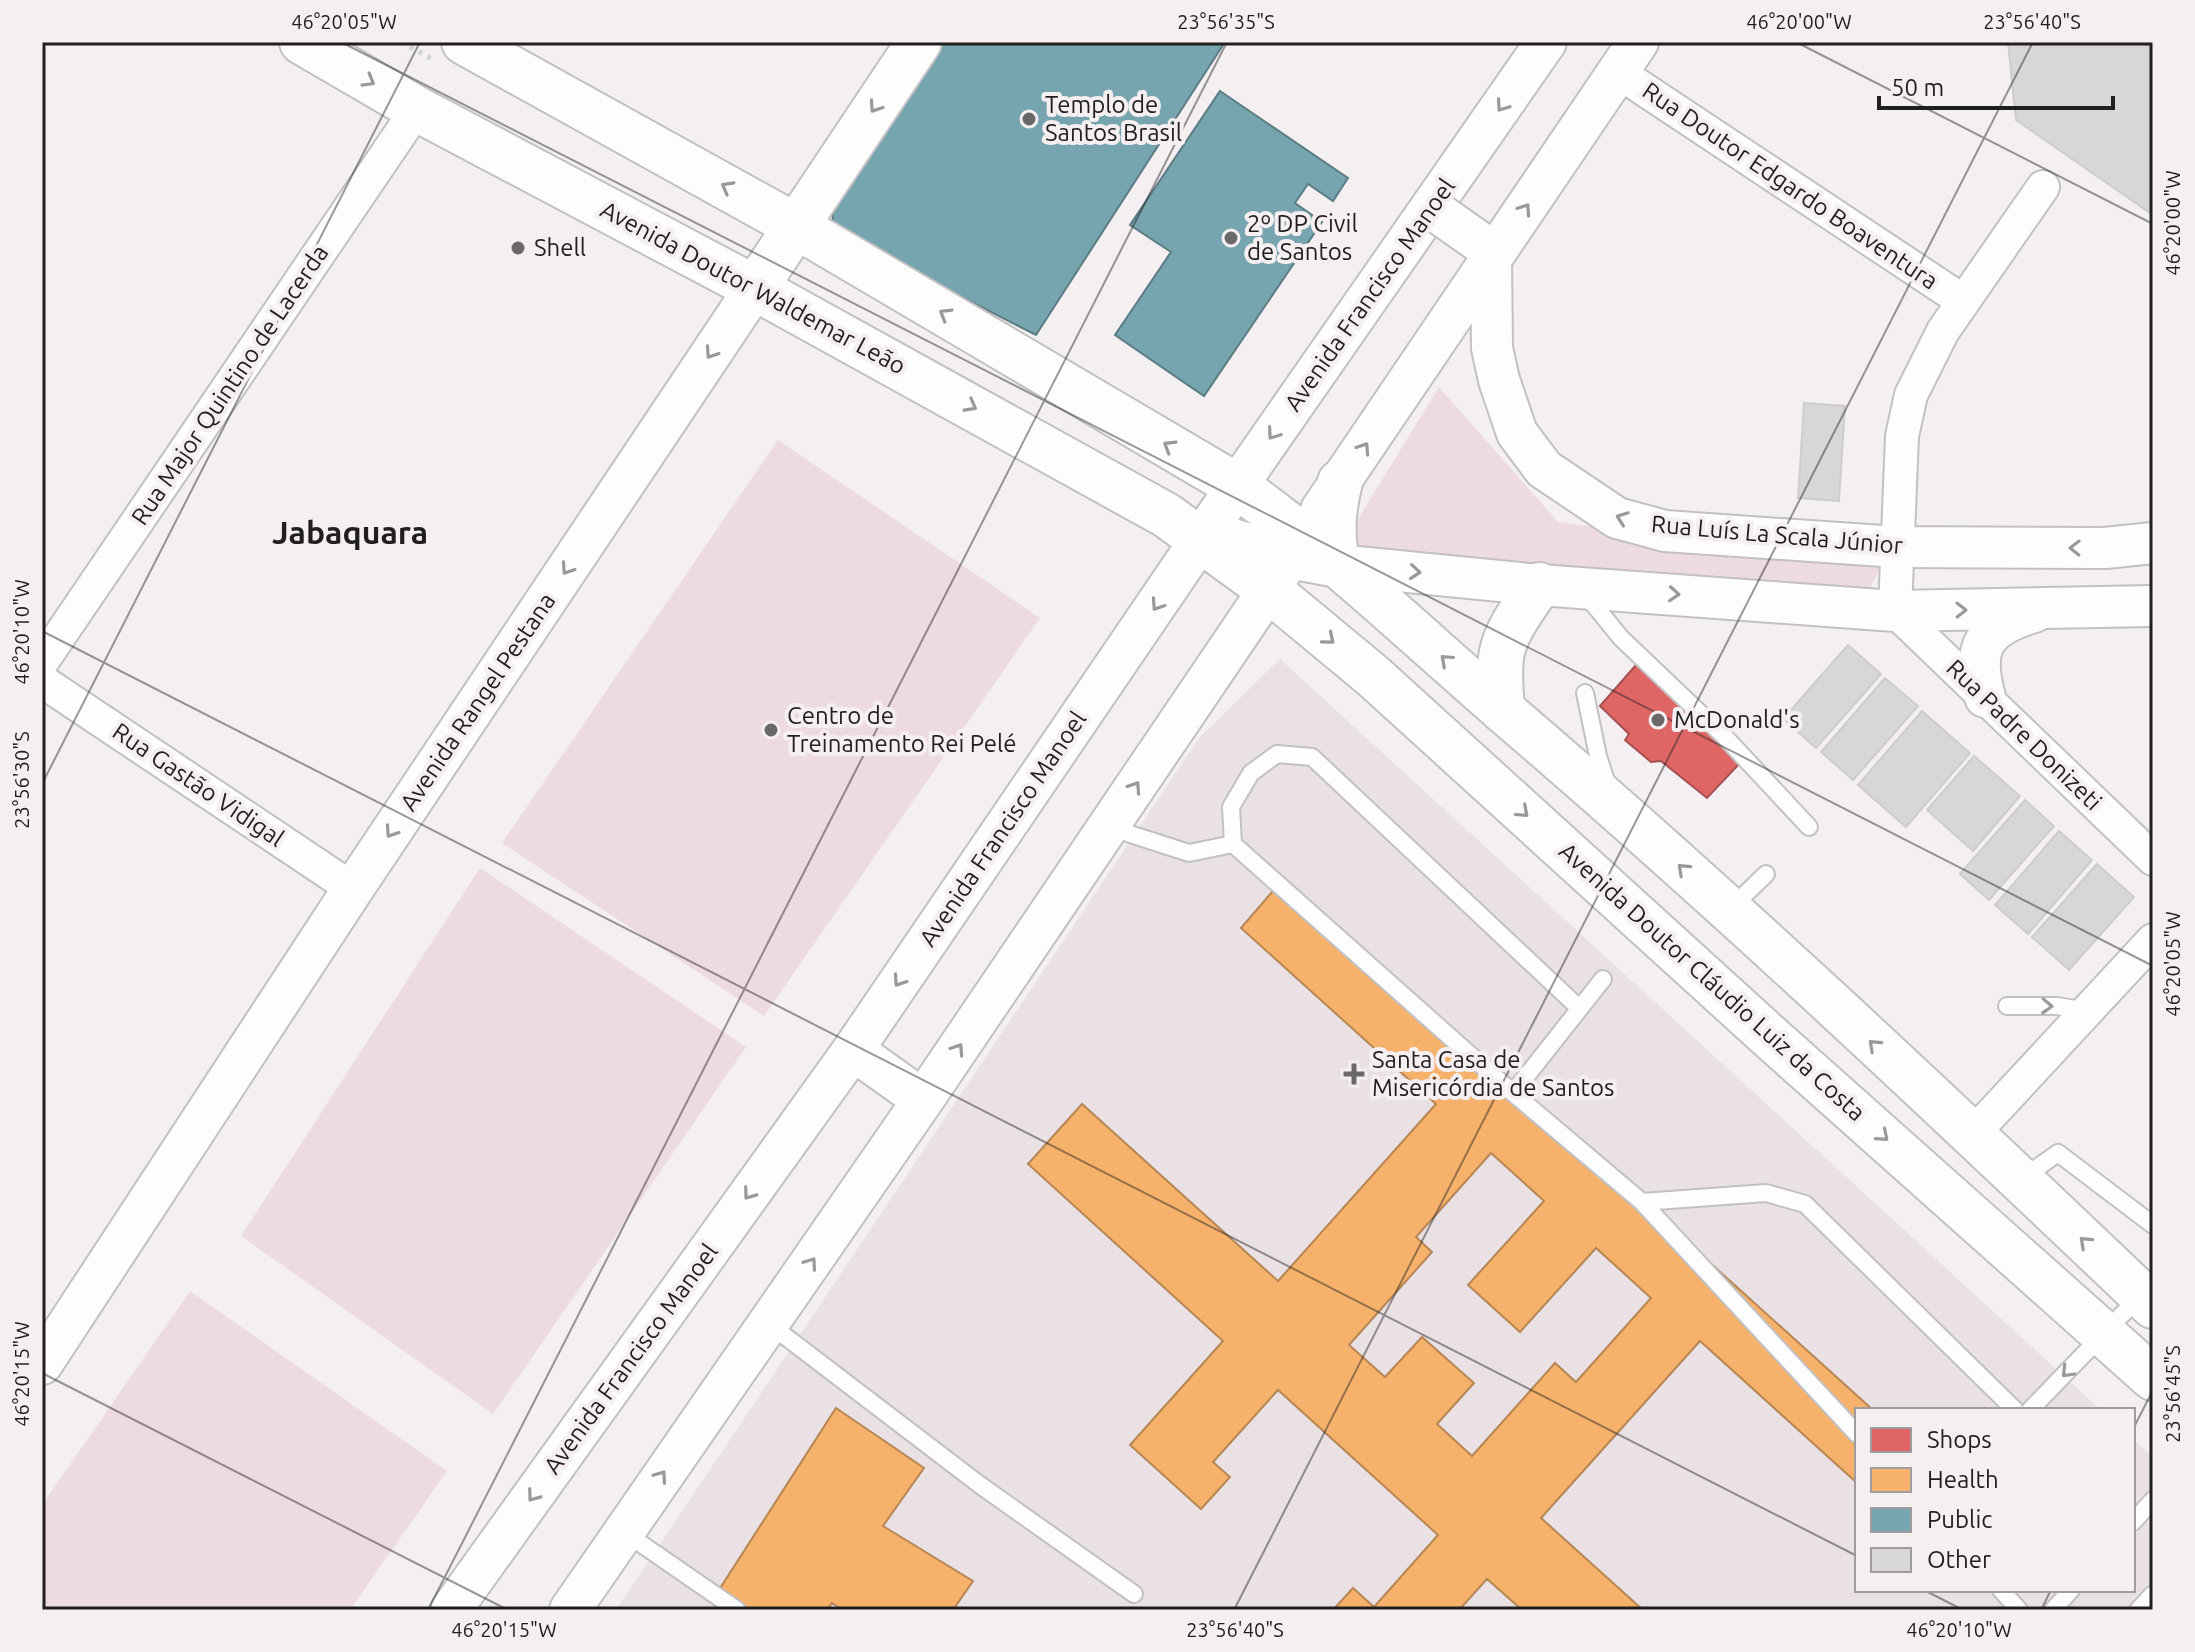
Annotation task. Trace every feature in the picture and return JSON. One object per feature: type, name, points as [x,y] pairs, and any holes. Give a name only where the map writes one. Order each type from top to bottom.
[{"type":"main road","name":"Avenida Doutor Waldemar Leão","points":[[302,42],[417,109],[755,288],[1203,537],[1288,560]]},
{"type":"main road","name":"Avenida Rangel Pestana","points":[[755,288],[794,225],[919,42]]},
{"type":"main road","points":[[467,43],[794,225],[1237,486],[1288,560],[1337,565],[1614,805],[2147,1301]]},
{"type":"main road","points":[[1337,565],[1332,531],[1340,482]]},
{"type":"main road","name":"Avenida Doutor Cláudio Luiz da Costa","points":[[1288,560],[1373,676],[1769,1036],[2153,1378]]},
{"type":"main road","points":[[1502,710],[1502,650],[1514,625],[1559,586]]},
{"type":"street","name":"Avenida Francisco Manoel","points":[[451,1610],[856,1052],[1237,486],[1436,211],[1546,42]]},
{"type":"street","points":[[570,1610],[769,1324],[916,1095],[1111,823],[1340,482],[1489,251],[1628,57]]},
{"type":"street","name":"Rua Doutor Edgardo Boaventura","points":[[1628,57],[1963,301]]},
{"type":"street","name":"Rua Major Quintino de Lacerda","points":[[42,662],[417,109]]},
{"type":"street","points":[[1895,611],[1902,436],[1906,414],[1920,374],[1943,331],[2043,187]]},
{"type":"street","points":[[1436,211],[1489,251]]},
{"type":"street","name":"Rua Luís La Scala Júnior","points":[[1489,251],[1492,348],[1517,433],[1544,469],[1617,518],[1665,531],[1897,547],[2105,548],[2153,543]]},
{"type":"street","name":"Avenida Rangel Pestana","points":[[42,1364],[353,889],[755,288]]},
{"type":"street","points":[[1337,565],[1559,586],[1895,611],[2153,606]]},
{"type":"street","points":[[1985,697],[1978,661],[1988,639],[1998,628],[2014,619],[2045,609]]},
{"type":"street","name":"Rua Padre Donizeti","points":[[1895,611],[2153,859]]},
{"type":"street","name":"Rua Gastão Vidigal","points":[[42,681],[353,889]]},
{"type":"street","points":[[1972,1135],[2153,940]]},
{"type":"street","points":[[856,1052],[916,1095]]},
{"type":"lane","points":[[1559,586],[1621,638],[1725,737],[1809,827]]},
{"type":"lane","points":[[1585,693],[1598,756],[1614,805]]},
{"type":"lane","points":[[1579,1008],[1312,757],[1277,754],[1251,773],[1231,807],[1233,844],[1513,1093],[1642,1202],[1855,1432]]},
{"type":"lane","points":[[1111,823],[1130,834],[1189,853],[1233,844]]},
{"type":"lane","points":[[1729,910],[1766,874]]},
{"type":"lane","points":[[1513,1093],[1603,979]]},
{"type":"lane","points":[[2007,1006],[2057,1006],[2087,1011]]},
{"type":"lane","points":[[2019,1180],[2058,1153],[2153,1225]]},
{"type":"lane","points":[[1642,1202],[1766,1193],[1805,1204],[2013,1408]]},
{"type":"lane","points":[[2032,1408],[2104,1333],[2147,1301]]},
{"type":"lane","points":[[769,1324],[980,1485],[1134,1594]]},
{"type":"lane","points":[[2135,1520],[2153,1500]]},
{"type":"lane","points":[[623,1531],[737,1610]]},
{"type":"lane","points":[[2003,1592],[2019,1610]]},
{"type":"lane","points":[[2053,1610],[2069,1592]]},
{"type":"lane","points":[[2138,1610],[2153,1594]]},
{"type":"shaded area","points":[[1439,387],[1558,522],[1882,565],[1866,595],[1363,553],[1350,532]]},
{"type":"shaded area","name":"Centro de Treinamento Rei Pelé","points":[[778,440],[1040,618],[764,1016],[502,843]]},
{"type":"shaded area","name":"Santa Casa de Misericórdia de Santos","points":[[1280,659],[2099,1408],[1855,1408],[1855,1592],[2135,1592],[2135,1441],[2153,1457],[2153,1610],[616,1610],[1199,738]]},
{"type":"shaded area","points":[[480,868],[746,1047],[493,1414],[241,1236]]},
{"type":"shaded area","points":[[190,1291],[447,1471],[350,1610],[42,1610],[42,1505]]},
{"type":"building: Shops","name":"McDonald's","points":[[1636,665],[1720,736],[1721,746],[1741,762],[1707,798],[1661,761],[1651,762],[1625,740],[1629,734],[1600,706]]},
{"type":"building: Health","name":"Santa Casa de Misericórdia de Santos","points":[[1284,878],[1871,1408],[1855,1408],[1855,1481],[1700,1341],[1541,1518],[1643,1610],[1522,1610],[1487,1579],[1459,1610],[1333,1610],[1353,1588],[1374,1607],[1438,1535],[1278,1390],[1213,1462],[1230,1477],[1201,1509],[1130,1445],[1223,1341],[1028,1164],[1082,1104],[1278,1281],[1436,1104],[1241,928]],"holes":[[[1491,1153],[1544,1201],[1468,1285],[1520,1332],[1596,1248],[1651,1298],[1576,1382],[1555,1363],[1472,1456],[1437,1424],[1474,1383],[1422,1337],[1385,1377],[1349,1345],[1432,1252],[1416,1237]]]},
{"type":"building: Health","points":[[836,1408],[924,1468],[883,1526],[973,1581],[953,1610],[843,1610],[832,1603],[827,1610],[743,1610],[717,1593]]},
{"type":"building: Public","name":"Templo de Santos Brasil","points":[[936,42],[1225,42],[1036,335],[833,231],[832,196]]},
{"type":"building: Public","name":"2º DP Civil de Santos","points":[[1220,91],[1348,178],[1333,201],[1308,184],[1295,203],[1322,222],[1204,396],[1115,335],[1171,252],[1130,225]]},
{"type":"building: Other","points":[[2008,42],[2153,42],[2153,215],[2016,120]]},
{"type":"building: Other","points":[[1804,403],[1845,406],[1839,501],[1798,498]]},
{"type":"building: Other","points":[[1848,645],[1881,674],[1816,748],[1783,719]]},
{"type":"building: Other","points":[[1885,678],[1918,706],[1853,780],[1821,752]]},
{"type":"building: Other","points":[[1922,711],[1970,753],[1906,827],[1858,785]]},
{"type":"building: Other","points":[[1974,756],[2020,796],[1973,851],[1927,810]]},
{"type":"building: Other","points":[[2025,800],[2054,826],[1989,900],[1960,874]]},
{"type":"building: Other","points":[[2059,831],[2092,860],[2028,934],[1995,905]]},
{"type":"building: Other","points":[[2097,864],[2134,897],[2069,970],[2032,937]]},
{"type":"place","name":"Templo de Santos Brasil","points":[[1029,119]]},
{"type":"place","name":"2º DP Civil de Santos","points":[[1231,238]]},
{"type":"place","name":"Shell","points":[[518,248]]},
{"type":"place","name":"McDonald's","points":[[1658,720]]},
{"type":"place","name":"Centro de Treinamento Rei Pelé","points":[[771,730]]},
{"type":"place","name":"Santa Casa de Misericórdia de Santos","points":[[1354,1074]]},
{"type":"district","name":"Jabaquara","points":[[350,533]]}]
